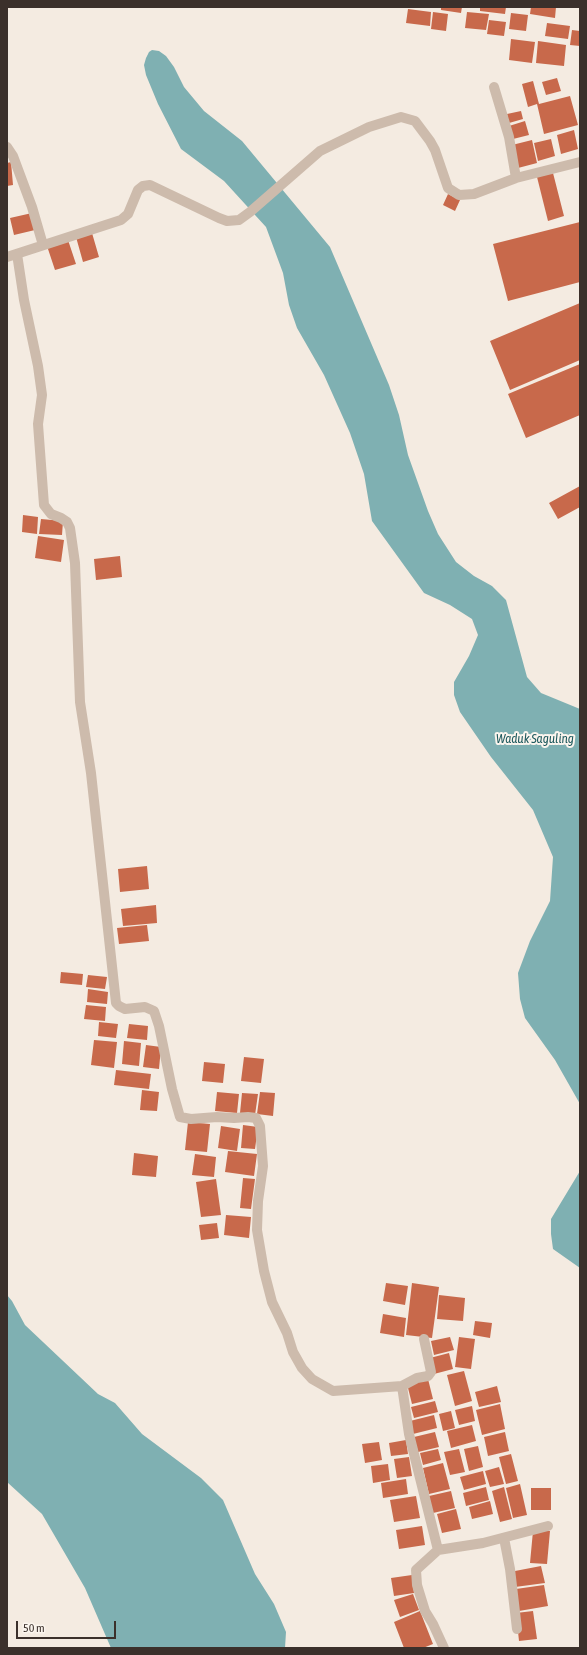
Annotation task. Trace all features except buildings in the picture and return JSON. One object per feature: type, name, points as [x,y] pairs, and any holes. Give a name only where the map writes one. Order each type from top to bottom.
[{"type":"street","points":[[494,87],[509,137],[516,178]]},
{"type":"street","points":[[7,257],[121,220],[128,214],[138,190],[143,186],[150,185],[227,221],[239,220],[320,151],[369,127],[401,117],[415,121],[430,141],[435,150],[448,188],[459,195],[474,194],[516,178],[580,162]]},
{"type":"street","points":[[7,147],[13,156],[32,207],[43,245]]},
{"type":"street","points":[[17,254],[42,395],[38,424],[44,505],[51,514],[67,522],[70,528],[74,556],[80,702],[91,773],[116,1003],[125,1009],[145,1007],[154,1011],[159,1026],[172,1088],[180,1117],[192,1119],[217,1117],[256,1118],[260,1126],[263,1166],[258,1201],[257,1225],[264,1271],[272,1302],[287,1333],[293,1352],[302,1368],[312,1379],[333,1391],[402,1386],[417,1378],[428,1376],[431,1372],[424,1339]]},
{"type":"street","points":[[402,1386],[409,1434],[438,1550]]},
{"type":"street","points":[[444,1648],[425,1611],[416,1576],[416,1570],[438,1550],[483,1543],[548,1526]]},
{"type":"street","points":[[504,1538],[510,1569],[517,1629]]},
{"type":"water","name":"Waduk Saguling","points":[[152,50],[159,51],[166,56],[174,67],[184,87],[204,111],[242,141],[330,247],[389,385],[399,415],[408,455],[438,534],[456,562],[474,576],[492,586],[506,600],[527,677],[541,693],[580,709],[580,1104],[555,1060],[525,1018],[520,999],[518,973],[530,941],[550,901],[553,857],[533,810],[491,757],[460,712],[454,695],[454,682],[469,656],[478,635],[472,619],[450,605],[424,593],[372,521],[364,474],[350,433],[324,375],[297,328],[289,305],[283,273],[266,227],[224,181],[181,149],[158,104],[146,75],[144,65],[149,52]]},
{"type":"water","points":[[580,1171],[580,1268],[553,1249],[551,1219]]},
{"type":"water","points":[[7,1295],[12,1301],[25,1325],[98,1394],[115,1403],[142,1434],[201,1478],[223,1500],[255,1574],[274,1604],[286,1632],[285,1648],[111,1648],[85,1588],[42,1514],[7,1482]]}]
